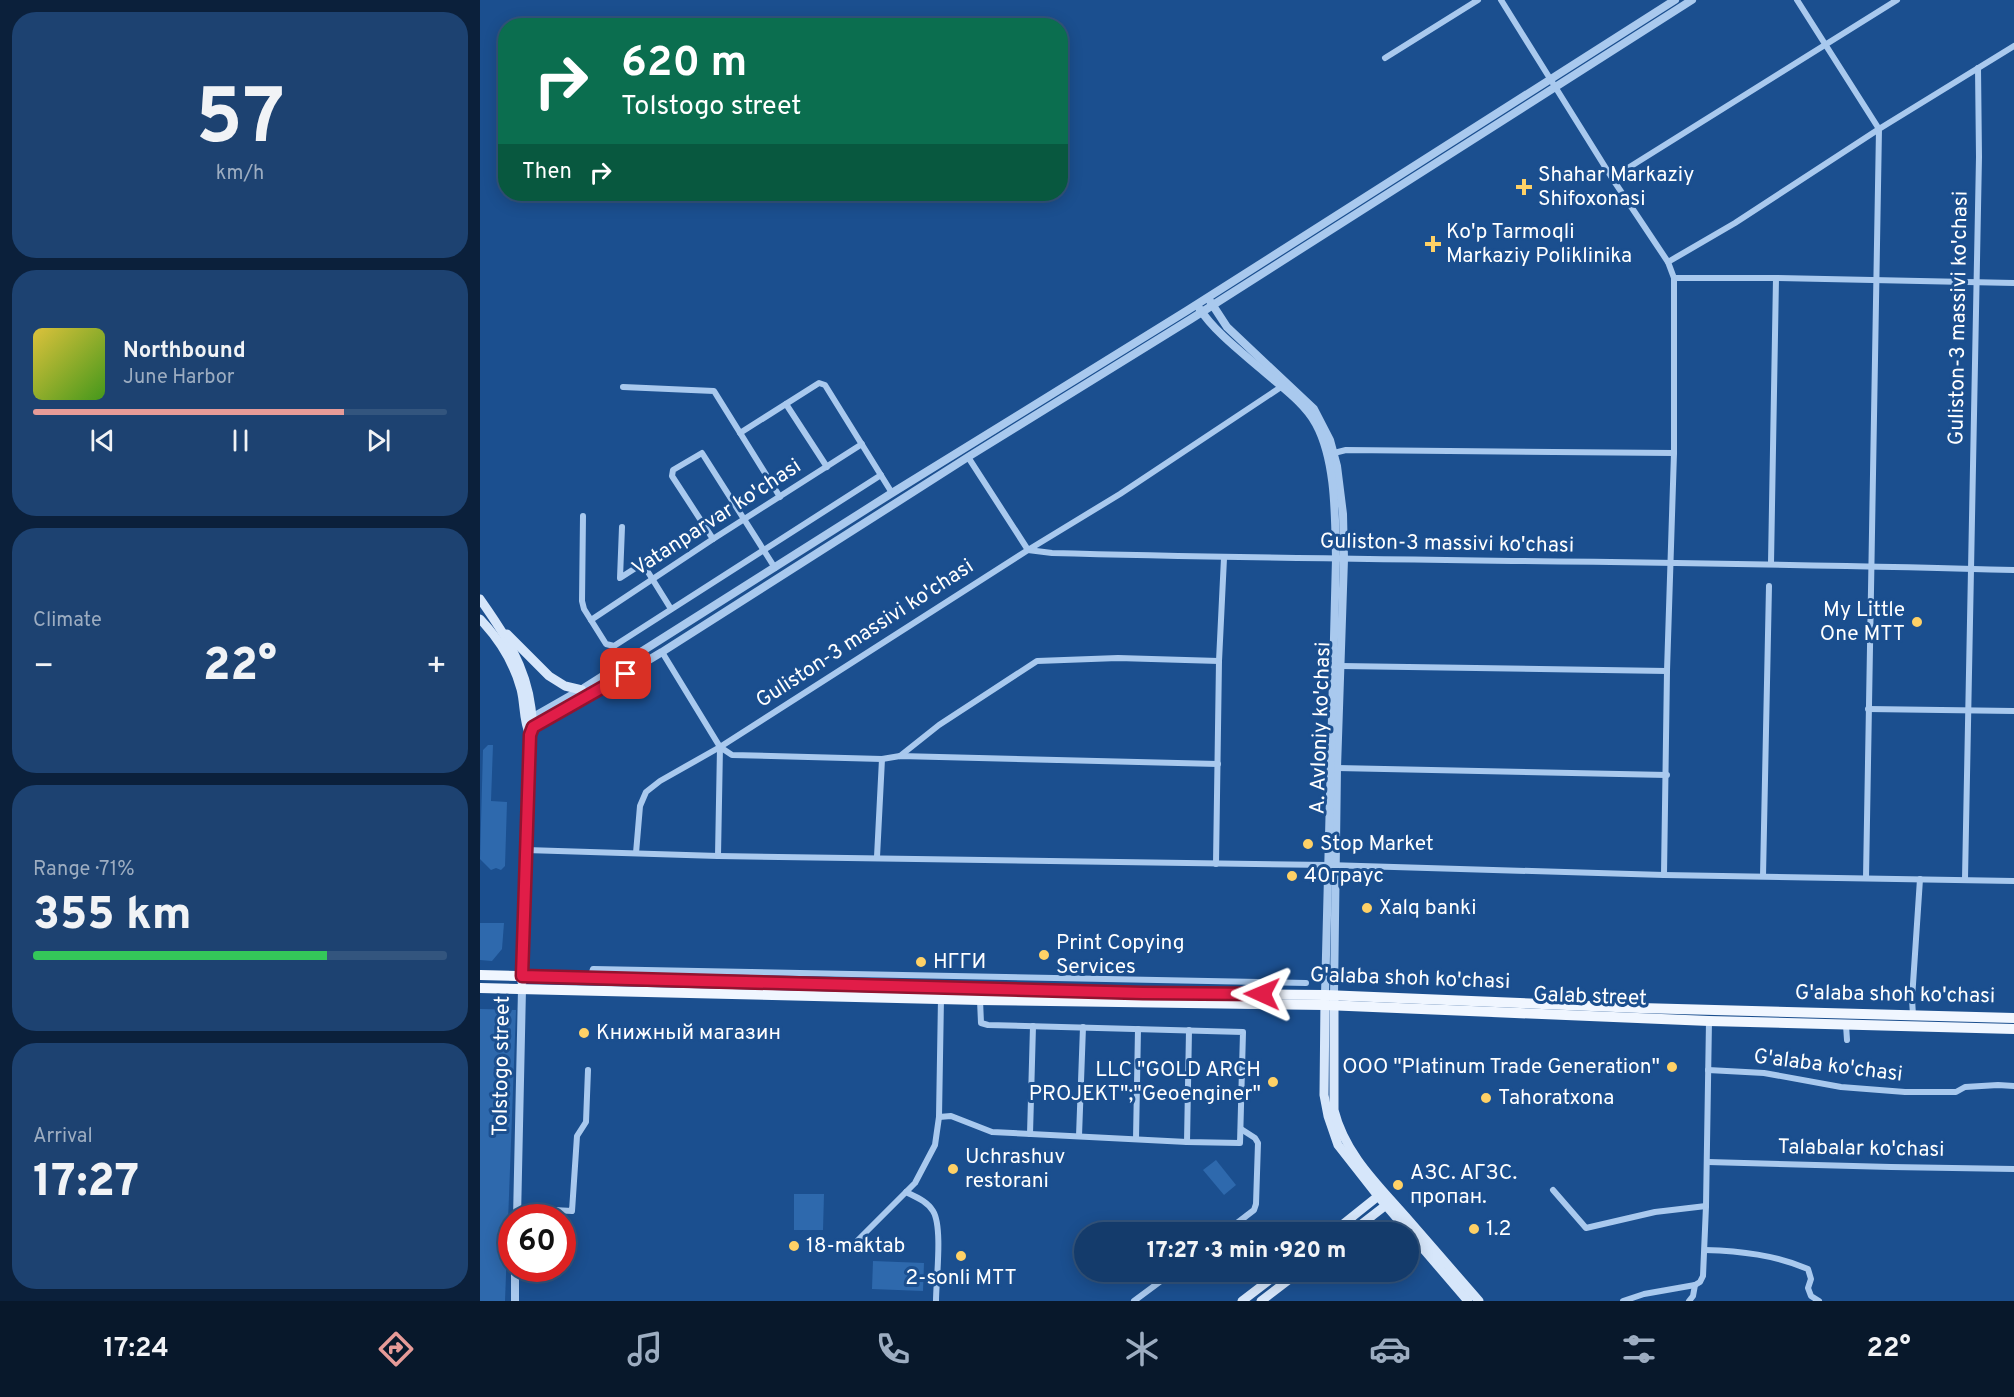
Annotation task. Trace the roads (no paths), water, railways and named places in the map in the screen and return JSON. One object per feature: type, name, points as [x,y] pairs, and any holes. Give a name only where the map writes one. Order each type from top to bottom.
[{"type":"main road","name":"Tolstogo street","points":[[480,599],[502,630],[521,665],[529,689],[530,726],[522,989]]},
{"type":"main road","name":"Tolstogo street","points":[[480,619],[510,660],[521,689],[530,726]]},
{"type":"main road","points":[[502,630],[549,676],[565,686],[582,690]]},
{"type":"main road","name":"G'alaba shoh ko'chasi","points":[[480,975],[926,981],[1143,993],[1260,988],[1329,1000],[2014,1018]]},
{"type":"main road","name":"Galab street","points":[[480,988],[980,1000],[1329,1000],[1709,1021],[2014,1029]]},
{"type":"main road","name":"A. Avloniy ko'chasi","points":[[1329,1000],[1324,1095],[1328,1116],[1343,1152],[1479,1301]]},
{"type":"main road","points":[[1346,1222],[1381,1194]]},
{"type":"main road","points":[[1364,1222],[1389,1203]]},
{"type":"main road","name":"A. Avloniy ko'chasi","points":[[1389,1203],[1468,1301]]},
{"type":"main road","points":[[1242,1301],[1267,1282]]},
{"type":"main road","points":[[1261,1301],[1286,1282]]},
{"type":"street","points":[[1385,58],[1478,0]]},
{"type":"street","points":[[1501,0],[1612,178],[1668,262],[1674,278],[1674,453],[1667,671],[1664,875]]},
{"type":"street","points":[[530,726],[582,690],[892,493],[1197,304],[1675,0]]},
{"type":"street","points":[[530,726],[582,700],[662,652],[1692,0]]},
{"type":"street","points":[[1797,0],[1879,129],[1866,878]]},
{"type":"street","points":[[1612,178],[1897,0]]},
{"type":"street","points":[[1668,262],[1735,224],[1879,129],[2014,46]]},
{"type":"street","name":"Guliston-3 massivi ko'chasi","points":[[1965,879],[1977,282],[1978,68]]},
{"type":"street","points":[[1674,278],[2014,283]]},
{"type":"street","points":[[1771,563],[1776,278]]},
{"type":"street","name":"A. Avloniy ko'chasi","points":[[1208,297],[1217,315],[1233,334],[1314,409],[1334,453],[1343,514],[1329,1000]]},
{"type":"street","name":"A. Avloniy ko'chasi","points":[[1197,304],[1245,356],[1300,404],[1315,423],[1323,441],[1329,468],[1340,559],[1341,666],[1332,865]]},
{"type":"street","points":[[740,433],[819,383],[825,385],[892,493]]},
{"type":"street","points":[[623,387],[714,391],[780,497]]},
{"type":"street","name":"Guliston-3 massivi ko'chasi","points":[[636,853],[639,813],[646,792],[660,781],[720,747],[1028,550],[1138,483],[1281,387]]},
{"type":"street","points":[[786,404],[827,467]]},
{"type":"street","name":"Vatanparvar ko'chasi","points":[[591,620],[862,444]]},
{"type":"street","points":[[1334,453],[1346,450],[1674,453]]},
{"type":"street","points":[[713,539],[672,476],[673,470],[702,453],[778,578]]},
{"type":"street","points":[[968,457],[1028,550]]},
{"type":"street","points":[[584,516],[582,601],[584,609],[606,644],[614,646],[881,475]]},
{"type":"street","points":[[622,527],[620,578],[704,524]]},
{"type":"street","name":"Guliston-3 massivi ko'chasi","points":[[1028,550],[1052,553],[1224,558],[1771,563],[2014,570]]},
{"type":"street","points":[[1216,864],[1219,662],[1224,558]]},
{"type":"street","points":[[642,564],[671,609]]},
{"type":"street","points":[[1763,876],[1769,586]]},
{"type":"street","points":[[662,652],[720,747],[732,755],[882,759],[900,756],[1218,764]]},
{"type":"street","points":[[900,756],[939,724],[1037,661],[1118,658],[1219,662]]},
{"type":"street","points":[[1341,666],[1667,671]]},
{"type":"street","points":[[1868,709],[2014,711]]},
{"type":"street","points":[[718,856],[720,747]]},
{"type":"street","points":[[877,857],[882,759]]},
{"type":"street","points":[[1337,768],[1667,775]]},
{"type":"street","points":[[526,850],[718,856],[1332,865],[1664,875],[2014,881]]},
{"type":"street","points":[[1914,1015],[1912,999],[1920,879]]},
{"type":"street","points":[[1260,988],[1306,983]]},
{"type":"street","name":"Tolstogo street","points":[[517,1204],[522,989]]},
{"type":"street","points":[[847,1251],[915,1183],[935,1145],[939,1117],[941,998]]},
{"type":"street","points":[[939,1117],[951,1116],[992,1132],[1240,1143],[1243,1032],[988,1025],[981,1023],[980,1000]]},
{"type":"street","points":[[1623,1301],[1644,1294],[1695,1285],[1703,1276],[1708,1162],[1709,1021]]},
{"type":"street","points":[[1846,1025],[1847,1040]]},
{"type":"street","points":[[1030,1134],[1033,1026]]},
{"type":"street","points":[[1079,1136],[1083,1028]]},
{"type":"street","points":[[1136,1139],[1138,1029]]},
{"type":"street","points":[[1187,1142],[1189,1030]]},
{"type":"street","points":[[572,1204],[577,1136],[586,1122],[588,1070]]},
{"type":"street","name":"G'alaba ko'chasi","points":[[1708,1070],[1764,1073],[1841,1087],[1905,1092],[1956,1092],[1965,1088],[2014,1086]]},
{"type":"street","points":[[1238,1222],[1254,1210],[1257,1204],[1258,1143],[1256,1138],[1241,1129]]},
{"type":"street","name":"Talabalar ko'chasi","points":[[1708,1162],[2014,1168]]},
{"type":"street","points":[[1553,1190],[1586,1228],[1655,1212],[1706,1206]]},
{"type":"street","points":[[906,1192],[932,1209],[938,1221],[936,1301]]},
{"type":"street","points":[[1705,1250],[1763,1254],[1808,1269],[1811,1279],[1808,1288],[1811,1296],[1819,1301]]},
{"type":"street","points":[[514,1301],[515,1282]]},
{"type":"street","points":[[1134,1301],[1160,1282]]},
{"type":"street","points":[[1689,1301],[1693,1296],[1695,1285]]},
{"type":"place","name":"Shahar Markaziy Shifoxonasi","points":[[1524,187]]},
{"type":"place","name":"Ko'p Tarmoqli Markaziy Poliklinika","points":[[1433,244]]},
{"type":"place","name":"My Little One MTT","points":[[1917,622]]},
{"type":"place","name":"Stop Market","points":[[1308,844]]},
{"type":"place","name":"40граус","points":[[1292,876]]},
{"type":"place","name":"Xalq banki","points":[[1367,908]]},
{"type":"place","name":"Print Copying Services","points":[[1044,955]]},
{"type":"place","name":"НГГИ","points":[[921,962]]},
{"type":"place","name":"Книжный магазин","points":[[584,1033]]},
{"type":"place","name":"OOO \"Platinum Trade Generation\"","points":[[1672,1067]]},
{"type":"place","name":"LLC \"GOLD ARCH PROJEKT\";\"Geoenginer\"","points":[[1273,1082]]},
{"type":"place","name":"Tahoratxona","points":[[1486,1098]]},
{"type":"place","name":"Uchrashuv restorani","points":[[953,1169]]},
{"type":"place","name":"АЗС. АГЗС. пропан.","points":[[1398,1185]]},
{"type":"place","name":"1.2","points":[[1474,1229]]},
{"type":"place","name":"18-maktab","points":[[794,1246]]},
{"type":"place","name":"2-sonli MTT","points":[[961,1256]]}]
